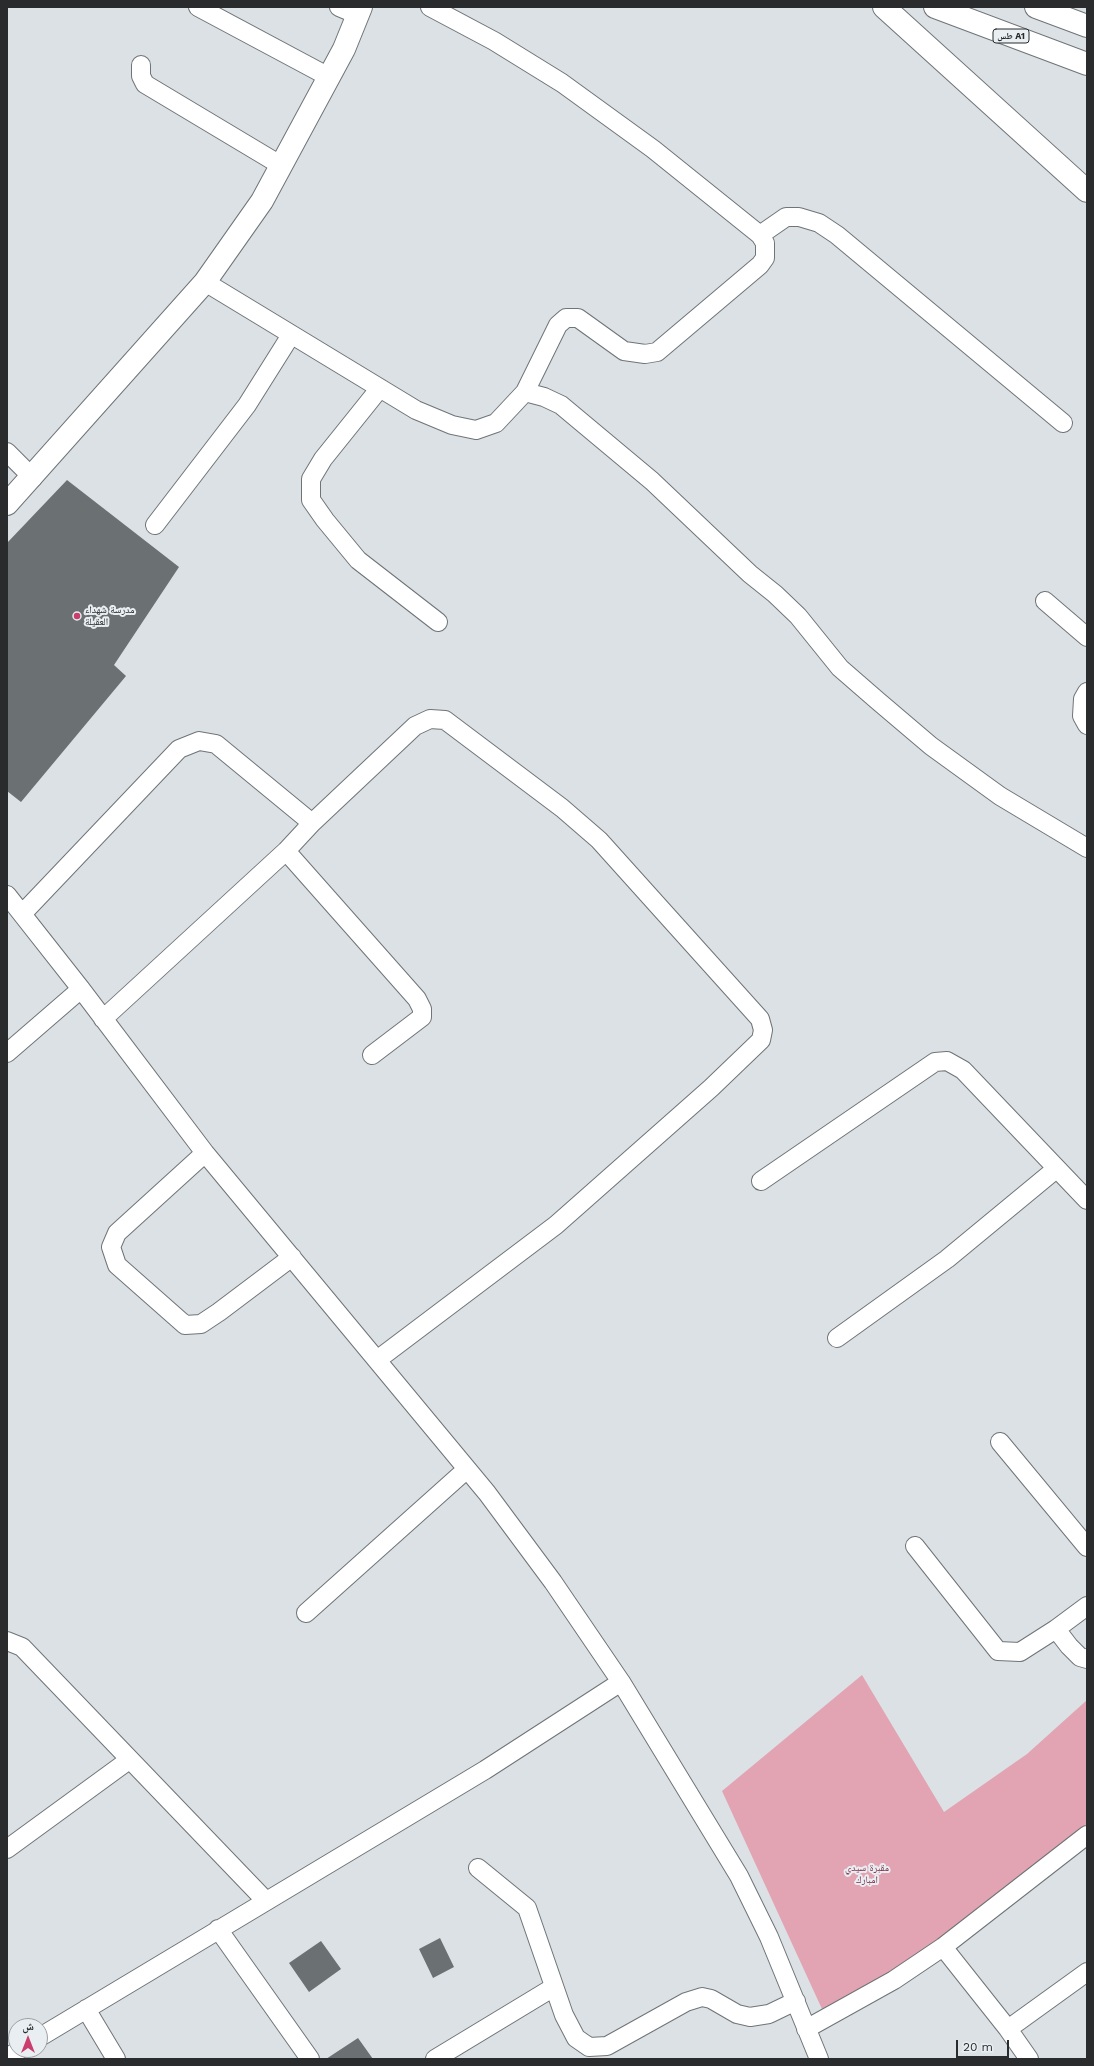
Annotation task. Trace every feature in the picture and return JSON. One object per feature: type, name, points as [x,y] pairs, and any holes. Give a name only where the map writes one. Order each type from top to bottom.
[{"type":"main road","points":[[884,7],[1087,191]]},
{"type":"main road","name":"طس A1","points":[[935,7],[1087,64]]},
{"type":"main road","points":[[1036,7],[1087,26]]},
{"type":"main road","points":[[7,504],[33,478],[205,282],[262,201],[344,49],[353,10]]},
{"type":"street","points":[[198,7],[329,77]]},
{"type":"street","points":[[205,282],[416,410],[452,425],[476,430],[496,423],[525,392],[558,325],[566,318],[578,318],[624,350],[645,354],[657,352],[760,265],[765,258],[766,250],[765,243],[760,235],[653,149],[562,83],[494,41],[430,7]]},
{"type":"street","points":[[140,65],[141,76],[144,84],[282,166]]},
{"type":"street","points":[[760,235],[786,218],[799,217],[819,223],[837,235],[1063,423]]},
{"type":"street","points":[[155,525],[247,405],[291,334]]},
{"type":"street","points":[[380,388],[322,459],[311,479],[312,500],[325,520],[358,560],[438,622]]},
{"type":"street","points":[[525,392],[544,397],[561,405],[652,481],[750,574],[798,616],[840,668],[931,746],[1000,796],[1087,848]]},
{"type":"street","points":[[7,452],[33,478]]},
{"type":"street","points":[[1045,600],[1087,637]]},
{"type":"street","points":[[1087,692],[1082,700],[1082,716],[1087,725]]},
{"type":"street","points":[[103,1019],[286,851],[312,823],[415,726],[430,719],[446,720],[562,808],[599,840],[760,1019],[763,1030],[761,1040],[751,1051],[556,1225],[377,1360]]},
{"type":"street","points":[[22,914],[179,749],[199,741],[216,744],[312,823]]},
{"type":"street","points":[[286,851],[417,999],[422,1009],[422,1017],[372,1055]]},
{"type":"street","points":[[7,895],[81,989],[205,1153],[467,1469],[553,1582],[621,1682],[739,1876],[769,1938],[819,2059]]},
{"type":"street","points":[[7,1053],[81,989]]},
{"type":"street","points":[[761,1182],[935,1062],[947,1061],[963,1070],[1087,1200]]},
{"type":"street","points":[[205,1153],[117,1233],[111,1247],[117,1265],[185,1324],[201,1324],[292,1257]]},
{"type":"street","points":[[837,1338],[947,1259],[1056,1169]]},
{"type":"street","points":[[1000,1442],[1087,1547]]},
{"type":"street","points":[[306,1613],[467,1469]]},
{"type":"street","points":[[915,1546],[998,1651],[1020,1652],[1056,1629],[1087,1606]]},
{"type":"street","points":[[1056,1629],[1080,1657],[1087,1658]]},
{"type":"street","points":[[7,1641],[22,1647],[265,1900]]},
{"type":"street","points":[[48,2032],[265,1900],[485,1770],[621,1682]]},
{"type":"street","points":[[7,1849],[130,1760]]},
{"type":"street","points":[[806,2029],[894,1980],[942,1947],[1087,1835]]},
{"type":"street","points":[[478,1868],[527,1908],[564,2015],[576,2038],[588,2047],[607,2046],[686,2002],[702,1997],[711,1999],[737,2014],[750,2017],[769,2014],[796,2001]]},
{"type":"street","points":[[218,1929],[310,2059]]},
{"type":"street","points":[[942,1947],[1008,2029],[1029,2059]]},
{"type":"street","points":[[1008,2029],[1087,1972]]},
{"type":"street","points":[[436,2059],[554,1987]]},
{"type":"street","points":[[86,2009],[116,2059]]},
{"type":"green space","name":"مقبرة سيدي امبارك","points":[[862,1675],[944,1812],[1027,1754],[1087,1700],[1087,1824],[1080,1829],[1065,1847],[872,1986],[822,2009],[722,1791]]},
{"type":"building","name":"مدرسة شهداء العقيلة","points":[[67,480],[179,567],[114,665],[126,676],[21,802],[7,791],[7,543]]},
{"type":"building","points":[[440,1938],[454,1967],[433,1978],[419,1949]]},
{"type":"building","points":[[321,1941],[341,1969],[309,1992],[289,1963]]},
{"type":"building","points":[[358,2038],[373,2059],[326,2059]]},
{"type":"place","name":"مدرسة شهداء العقيلة","points":[[77,616]]}]
